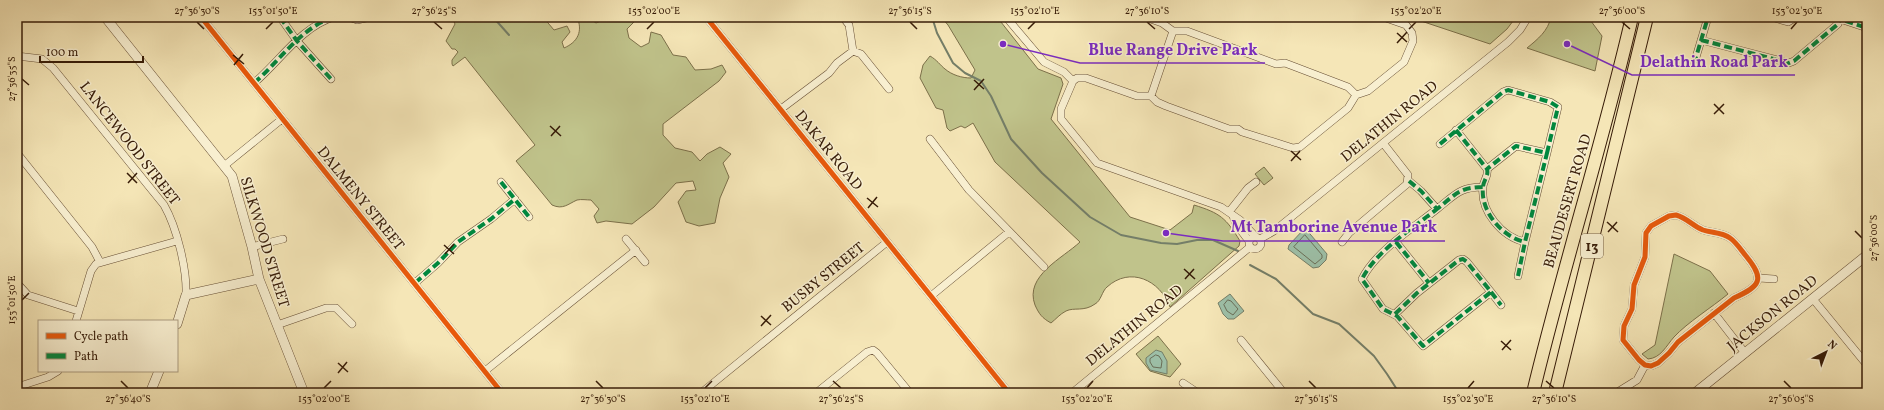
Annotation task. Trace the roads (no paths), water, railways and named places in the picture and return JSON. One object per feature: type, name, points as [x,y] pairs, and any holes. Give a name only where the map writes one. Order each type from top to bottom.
[{"type":"highway","name":"BEAUDESERT ROAD","points":[[1533,393],[1632,17]]},
{"type":"highway","name":"13","points":[[1556,393],[1647,17]]},
{"type":"street","name":"SILKWOOD STREET","points":[[104,17],[232,176],[252,247],[259,279],[304,393]]},
{"type":"street","name":"DALMENY STREET","points":[[201,17],[502,393]]},
{"type":"street","points":[[280,17],[298,41],[331,79]]},
{"type":"street","points":[[254,83],[298,41],[322,21],[334,17]]},
{"type":"street","points":[[349,17],[357,20],[371,17]]},
{"type":"street","name":"DAKAR ROAD","points":[[706,17],[1008,393]]},
{"type":"street","points":[[843,17],[849,25],[853,51]]},
{"type":"street","points":[[1006,17],[1044,62],[1064,72],[1073,81]]},
{"type":"street","points":[[1145,17],[1162,23],[1173,31],[1187,31],[1276,64],[1285,64],[1348,87],[1356,95]]},
{"type":"street","points":[[1254,241],[1243,223],[1214,204],[1094,162],[1061,119],[1061,109],[1073,81],[1077,78],[1086,78],[1137,96],[1151,96],[1157,102],[1166,106],[1229,129],[1238,129],[1242,132],[1293,148],[1300,147],[1348,108],[1356,95],[1368,91],[1404,62],[1412,41],[1412,32],[1406,25],[1383,17]]},
{"type":"street","name":"DELATHIN ROAD","points":[[1072,393],[1254,241],[1274,231],[1508,42],[1520,30],[1528,17]]},
{"type":"street","points":[[1694,64],[1708,17]]},
{"type":"street","points":[[1771,17],[1788,22],[1796,17]]},
{"type":"street","points":[[1701,40],[1789,63],[1794,61],[1838,24],[1837,18],[1867,28]]},
{"type":"street","points":[[1151,96],[1173,31]]},
{"type":"street","points":[[781,109],[829,73],[837,63],[853,51]]},
{"type":"street","points":[[853,51],[861,54],[889,89]]},
{"type":"street","name":"LANCEWOOD STREET","points":[[17,56],[42,60],[53,68],[164,205],[170,217],[185,271],[186,295],[178,321]]},
{"type":"street","points":[[1440,144],[1503,92],[1508,90],[1550,102],[1558,107],[1518,276]]},
{"type":"street","points":[[224,166],[282,119]]},
{"type":"street","points":[[1456,130],[1487,169],[1488,172],[1483,187],[1485,207],[1488,213],[1511,237],[1525,242]]},
{"type":"street","points":[[930,139],[970,190],[1044,267]]},
{"type":"street","points":[[1342,242],[1349,233],[1405,187],[1409,181],[1408,175],[1383,143]]},
{"type":"street","points":[[1487,169],[1516,146],[1546,153]]},
{"type":"street","points":[[17,153],[103,261]]},
{"type":"street","points":[[1409,181],[1421,190],[1437,209]]},
{"type":"street","points":[[501,182],[529,217]]},
{"type":"street","points":[[1231,214],[1248,188],[1256,182]]},
{"type":"street","points":[[1483,187],[1468,187],[1460,190],[1376,259],[1362,279],[1383,309],[1395,314],[1423,346],[1491,292]]},
{"type":"street","points":[[415,284],[458,242],[491,219],[515,198]]},
{"type":"street","points":[[1676,215],[1683,217],[1704,230],[1731,238],[1757,269],[1759,278],[1756,284],[1714,313],[1678,342],[1658,363],[1651,366],[1645,365],[1639,360],[1623,340],[1623,332],[1632,309],[1634,285],[1645,257],[1646,233],[1651,226],[1669,216],[1676,215]]},
{"type":"street","points":[[931,296],[1010,232]]},
{"type":"street","points":[[252,247],[283,239]]},
{"type":"street","points":[[626,239],[645,262]]},
{"type":"street","points":[[76,320],[91,271],[96,264],[177,241]]},
{"type":"street","name":"BUSBY STREET","points":[[701,393],[887,242]]},
{"type":"street","points":[[1396,242],[1429,283]]},
{"type":"street","points":[[485,371],[636,250]]},
{"type":"street","name":"JACKSON ROAD","points":[[1695,393],[1867,255]]},
{"type":"street","points":[[1395,314],[1429,283],[1459,260],[1463,260],[1501,305]]},
{"type":"street","points":[[1759,278],[1774,279]]},
{"type":"street","points":[[186,295],[259,279]]},
{"type":"street","points":[[17,282],[28,295],[78,311]]},
{"type":"street","points":[[1812,299],[1867,365]]},
{"type":"street","points":[[277,325],[326,308],[336,308],[352,324]]},
{"type":"street","points":[[1714,313],[1745,353]]},
{"type":"street","points":[[1241,340],[1284,393]]},
{"type":"street","points":[[816,393],[867,352],[873,350],[910,393]]},
{"type":"street","points":[[1616,393],[1637,380],[1645,365]]},
{"type":"street","points":[[17,387],[48,377],[56,372]]},
{"type":"street","points":[[150,393],[159,372]]},
{"type":"street","points":[[1183,383],[1198,393]]},
{"type":"street","points":[[397,393],[407,393]]},
{"type":"water","points":[[1305,228],[1327,254],[1326,260],[1319,267],[1313,268],[1288,249],[1289,245]]},
{"type":"water","points":[[1230,294],[1244,311],[1234,319],[1228,319],[1223,314],[1218,303]]},
{"type":"water","points":[[1156,350],[1162,352],[1167,361],[1167,374],[1150,370],[1146,363],[1146,358]]},
{"type":"waterway","points":[[493,17],[509,35]]},
{"type":"waterway","points":[[932,17],[937,33],[953,63],[965,73],[981,81],[991,96],[1011,139],[1042,173],[1090,217],[1121,235],[1161,243],[1177,244],[1197,240],[1213,240],[1238,251]]},
{"type":"waterway","points":[[1250,265],[1276,279],[1313,314],[1339,324],[1374,356],[1396,388],[1397,393]]},
{"type":"place","name":"Blue Range Drive Park","points":[[1003,44]]},
{"type":"place","name":"Delathin Road Park","points":[[1567,44]]},
{"type":"place","name":"Mt Tamborine Avenue Park","points":[[1166,233]]}]
